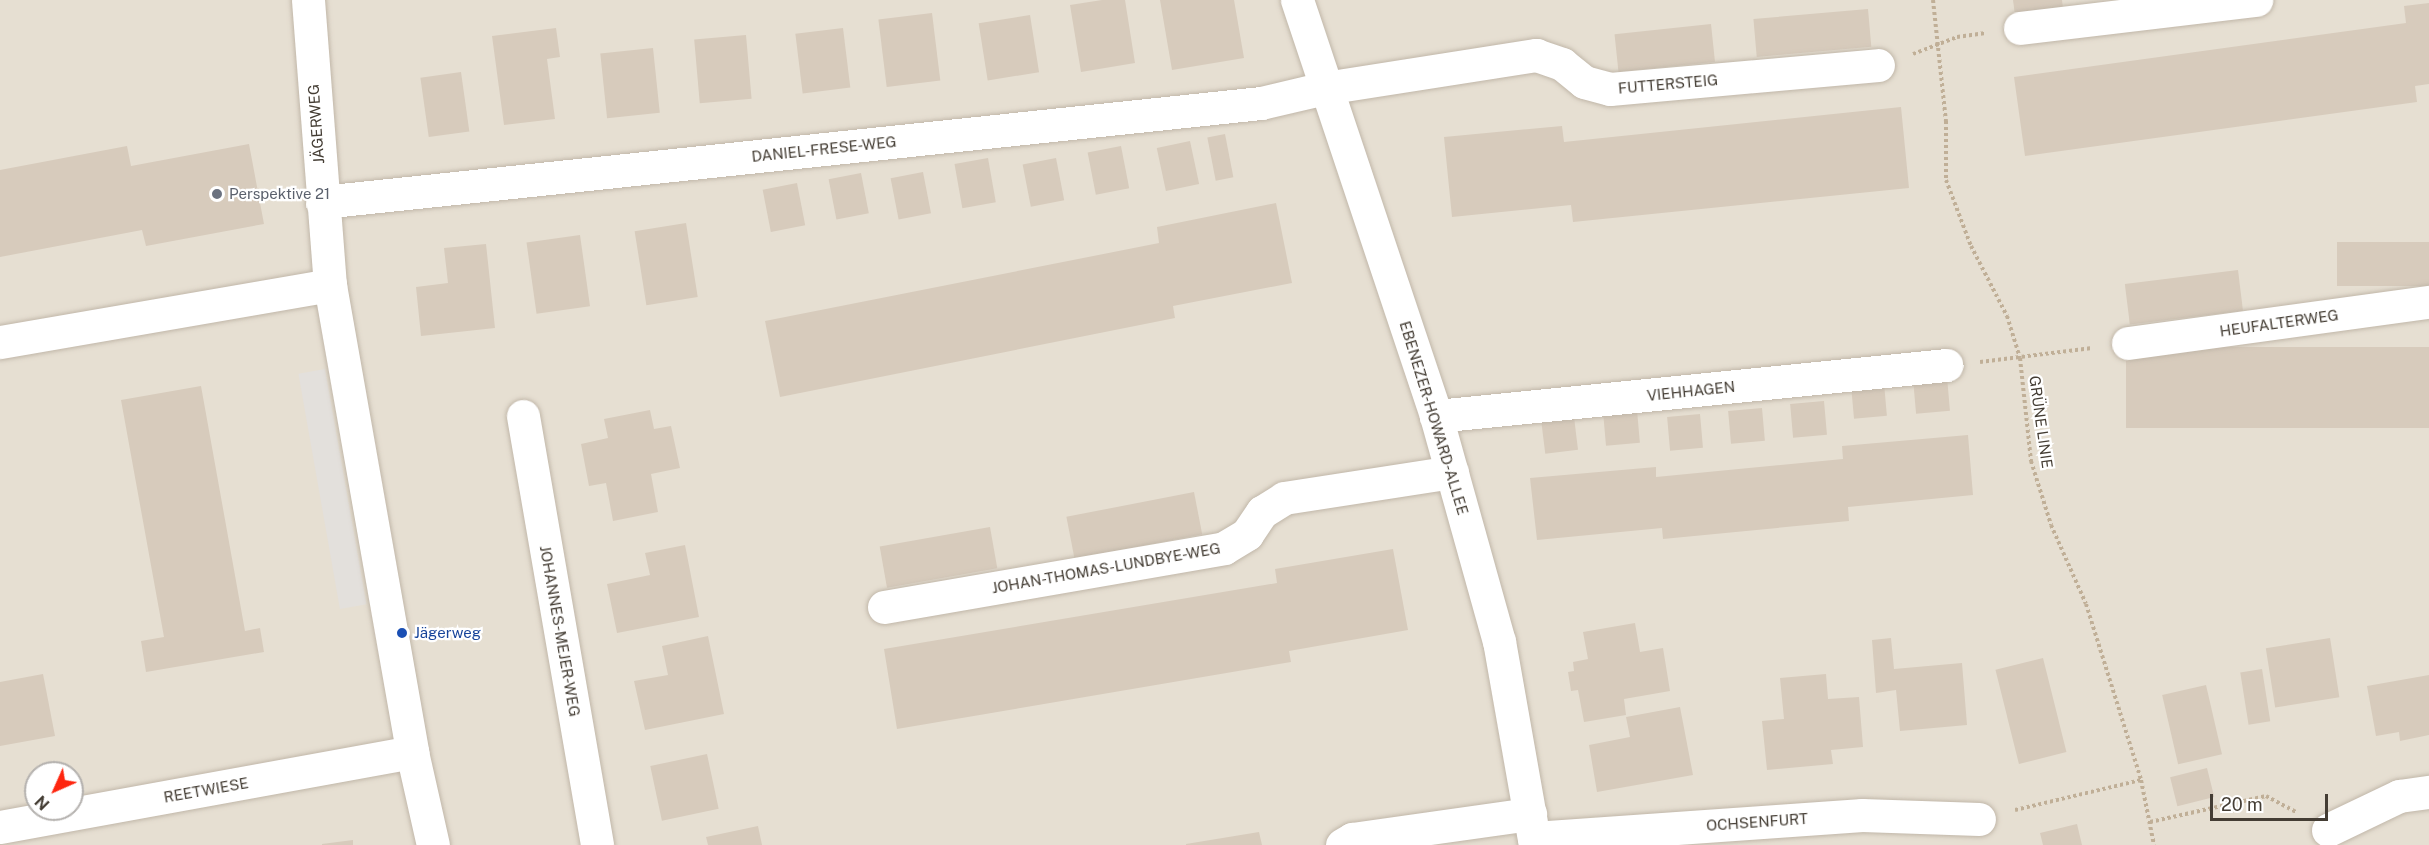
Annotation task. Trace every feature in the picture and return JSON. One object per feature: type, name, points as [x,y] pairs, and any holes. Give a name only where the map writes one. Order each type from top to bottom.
[{"type":"street","name":"JÄGERWEG","points":[[308,0],[330,285],[412,752],[433,845]]},
{"type":"street","name":"EBENEZER-HOWARD-ALLEE","points":[[1297,0],[1436,416],[1452,472],[1499,641],[1533,832]]},
{"type":"street","points":[[2020,28],[2256,0]]},
{"type":"street","name":"FUTTERSTEIG","points":[[1325,88],[1536,55],[1562,64],[1584,82],[1610,89],[1878,65]]},
{"type":"street","name":"DANIEL-FRESE-WEG","points":[[322,202],[1261,104],[1325,88]]},
{"type":"street","points":[[0,342],[330,285]]},
{"type":"street","name":"HEUFALTERWEG","points":[[2128,343],[2429,302]]},
{"type":"street","name":"VIEHHAGEN","points":[[1436,416],[1946,365]]},
{"type":"street","name":"JOHANNES-MEJER-WEG","points":[[523,417],[597,845]]},
{"type":"street","name":"JOHAN-THOMAS-LUNDBYE-WEG","points":[[884,607],[1224,548],[1247,534],[1262,512],[1284,498],[1452,472]]},
{"type":"street","name":"REETWIESE","points":[[0,827],[412,752]]},
{"type":"street","points":[[2328,830],[2399,796],[2429,792]]},
{"type":"street","name":"OCHSENFURT","points":[[1342,845],[1352,839],[1862,815],[1979,819]]},
{"type":"path","name":"GRÜNE LINIE","points":[[1933,0],[1946,121],[1946,180],[1971,246],[2007,316],[2020,358],[2031,461],[2051,525],[2086,604],[2141,780],[2154,845]]},
{"type":"path","points":[[1937,46],[1957,37],[2020,28]]},
{"type":"path","points":[[1946,365],[2020,358],[2128,343]]},
{"type":"path","points":[[1979,819],[2141,780]]},
{"type":"path","points":[[2150,822],[2266,796],[2328,830]]},
{"type":"shaded area","points":[[0,0],[2429,0],[2429,845],[0,845]]},
{"type":"shaded area","points":[[325,369],[367,604],[340,609],[298,374]]},
{"type":"building","points":[[1102,0],[1125,0],[1135,63],[1081,72],[1070,5]]},
{"type":"building","points":[[1160,0],[1234,0],[1244,58],[1172,70]]},
{"type":"building","points":[[2013,0],[2062,0],[2063,8],[2015,15]]},
{"type":"building","points":[[2429,3],[2429,84],[2415,86],[2417,102],[2025,156],[2014,77],[2406,23],[2404,6]]},
{"type":"building","points":[[1868,9],[1871,47],[1757,57],[1753,19]]},
{"type":"building","points":[[932,13],[940,80],[887,87],[878,20]]},
{"type":"building","points":[[1030,15],[1039,72],[988,80],[979,23]]},
{"type":"building","points":[[1711,24],[1715,62],[1619,72],[1615,34]]},
{"type":"building","points":[[556,28],[560,57],[547,59],[555,119],[504,125],[492,36]]},
{"type":"building","points":[[843,28],[850,88],[803,93],[795,34]]},
{"type":"building","points":[[746,35],[752,99],[700,103],[694,40]]},
{"type":"building","points":[[653,48],[660,113],[607,118],[600,54]]},
{"type":"building","points":[[461,72],[469,131],[429,137],[420,78]]},
{"type":"building","points":[[1901,107],[1909,188],[1573,222],[1571,205],[1452,217],[1444,137],[1562,126],[1564,142]]},
{"type":"building","points":[[1225,134],[1233,177],[1216,181],[1207,137]]},
{"type":"building","points":[[1190,141],[1199,184],[1166,191],[1157,148]]},
{"type":"building","points":[[249,144],[264,224],[146,246],[142,230],[0,257],[0,170],[127,146],[131,166]]},
{"type":"building","points":[[1121,146],[1129,188],[1096,195],[1088,152]]},
{"type":"building","points":[[988,158],[996,202],[962,208],[955,164]]},
{"type":"building","points":[[1056,158],[1064,200],[1031,207],[1023,164]]},
{"type":"building","points":[[923,172],[931,213],[899,220],[891,178]]},
{"type":"building","points":[[861,173],[869,213],[836,220],[829,179]]},
{"type":"building","points":[[797,183],[805,225],[771,232],[763,190]]},
{"type":"building","points":[[1276,203],[1292,283],[1173,306],[1175,318],[780,397],[765,321],[1159,243],[1157,227]]},
{"type":"building","points":[[686,223],[698,297],[646,305],[635,231]]},
{"type":"building","points":[[580,235],[590,306],[537,314],[527,243]]},
{"type":"building","points":[[2337,242],[2429,242],[2429,286],[2337,286]]},
{"type":"building","points":[[486,244],[495,328],[421,336],[416,287],[448,283],[444,248]]},
{"type":"building","points":[[2238,270],[2243,311],[2130,325],[2125,284]]},
{"type":"building","points":[[2126,347],[2429,347],[2429,428],[2126,428]]},
{"type":"building","points":[[1947,377],[1950,411],[1916,414],[1913,380]]},
{"type":"building","points":[[1884,383],[1887,416],[1854,419],[1851,386]]},
{"type":"building","points":[[201,386],[245,631],[260,628],[264,652],[146,672],[141,641],[164,637],[121,400]]},
{"type":"building","points":[[1824,401],[1827,435],[1793,438],[1790,404]]},
{"type":"building","points":[[1762,408],[1765,441],[1731,444],[1728,411]]},
{"type":"building","points":[[650,410],[654,429],[671,426],[680,468],[651,474],[658,512],[613,521],[606,483],[589,486],[581,444],[608,438],[604,419]]},
{"type":"building","points":[[1637,410],[1640,443],[1606,446],[1603,413]]},
{"type":"building","points":[[1700,414],[1703,448],[1670,451],[1667,417]]},
{"type":"building","points":[[1574,417],[1578,450],[1545,454],[1541,421]]},
{"type":"building","points":[[1968,435],[1973,495],[1848,507],[1849,521],[1663,539],[1662,528],[1537,540],[1530,478],[1656,467],[1656,477],[1843,459],[1842,446]]},
{"type":"building","points":[[1194,492],[1202,534],[1075,559],[1066,517]]},
{"type":"building","points":[[990,527],[997,568],[887,588],[880,546]]},
{"type":"building","points":[[685,545],[699,617],[617,633],[607,584],[650,575],[645,553]]},
{"type":"building","points":[[1393,549],[1408,630],[1289,651],[1291,662],[897,729],[884,649],[1277,583],[1275,569]]},
{"type":"building","points":[[1635,623],[1640,652],[1663,648],[1670,691],[1624,699],[1626,715],[1584,722],[1578,690],[1571,691],[1568,672],[1574,671],[1573,662],[1588,659],[1583,632]]},
{"type":"building","points":[[708,636],[724,714],[645,730],[634,681],[668,675],[662,646]]},
{"type":"building","points":[[1891,638],[1894,669],[1962,663],[1967,725],[1900,731],[1896,690],[1876,693],[1872,640]]},
{"type":"building","points":[[2330,638],[2339,697],[2275,707],[2266,648]]},
{"type":"building","points":[[2043,658],[2066,752],[2019,764],[1995,670]]},
{"type":"building","points":[[2262,669],[2270,721],[2249,725],[2240,672]]},
{"type":"building","points":[[43,674],[55,736],[0,746],[0,682]]},
{"type":"building","points":[[1826,674],[1828,699],[1859,697],[1863,747],[1831,750],[1833,764],[1767,770],[1762,721],[1784,719],[1780,678]]},
{"type":"building","points":[[2429,675],[2429,735],[2400,741],[2399,732],[2376,736],[2367,686]]},
{"type":"building","points":[[2206,685],[2222,754],[2178,764],[2162,695]]},
{"type":"building","points":[[1680,707],[1693,775],[1597,792],[1589,745],[1630,737],[1626,717]]},
{"type":"building","points":[[707,754],[719,809],[662,821],[650,766]]},
{"type":"building","points":[[2207,768],[2214,797],[2177,806],[2170,777]]},
{"type":"building","points":[[2077,824],[2082,845],[2043,845],[2040,833]]},
{"type":"building","points":[[758,826],[762,845],[708,845],[706,837]]},
{"type":"building","points":[[1259,832],[1262,845],[1186,845],[1186,844]]},
{"type":"building","points":[[353,840],[353,845],[322,845],[322,844]]},
{"type":"place","name":"Perspektive 21","points":[[217,194]]},
{"type":"place","name":"Jägerweg","points":[[402,633]]}]
